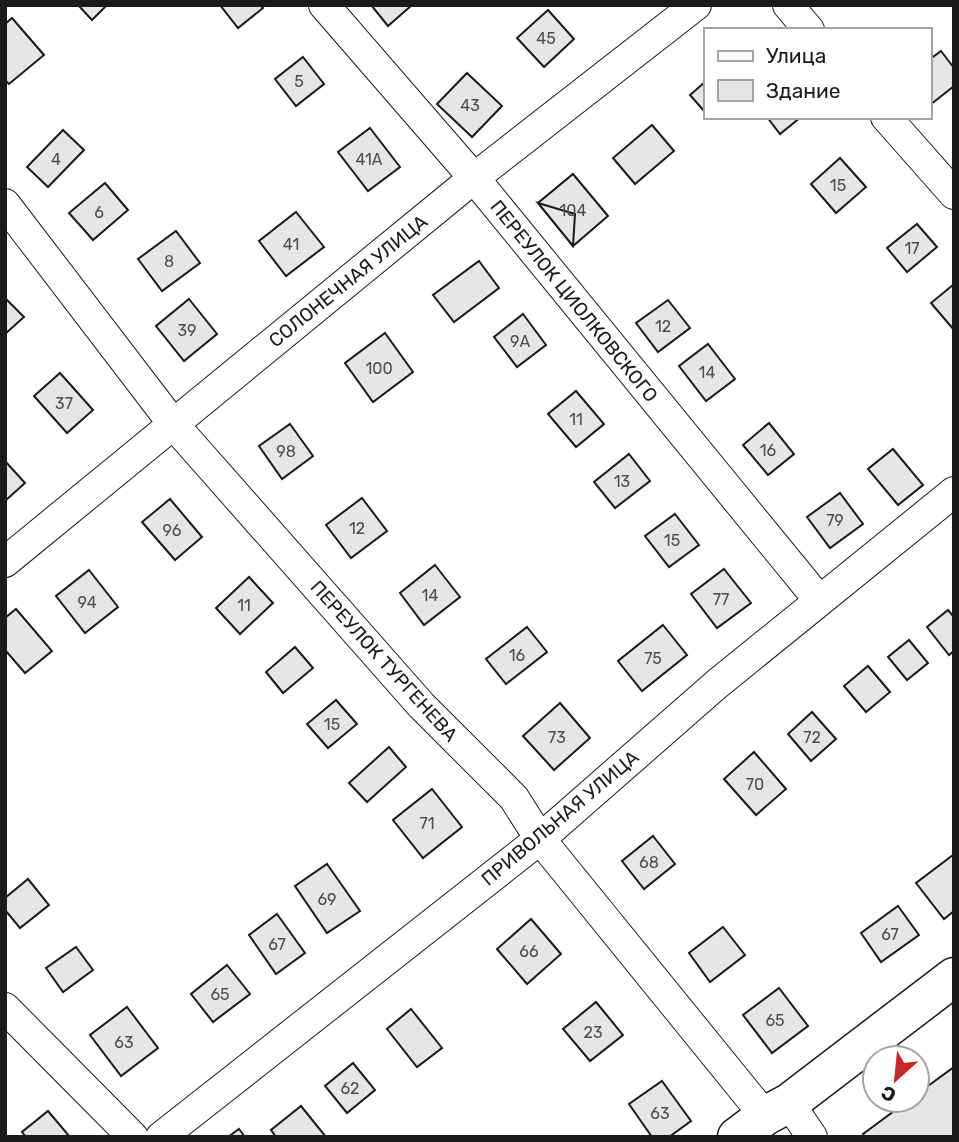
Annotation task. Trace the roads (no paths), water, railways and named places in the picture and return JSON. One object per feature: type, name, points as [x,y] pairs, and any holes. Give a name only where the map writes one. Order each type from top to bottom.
[{"type":"main road","points":[[764,1118],[954,977]]},
{"type":"street","name":"ПЕРЕУЛОК ЦИОЛКОВСКОГО","points":[[324,5],[474,178],[819,600]]},
{"type":"street","name":"СОЛОНЕЧНАЯ УЛИЦА","points":[[5,562],[474,178],[696,5]]},
{"type":"street","points":[[788,5],[808,28]]},
{"type":"street","points":[[888,119],[954,194]]},
{"type":"street","name":"ПЕРЕУЛОК ТУРГЕНЕВА","points":[[5,204],[174,425],[421,705],[514,798],[540,839],[764,1118],[812,1137]]},
{"type":"street","name":"ПРИВОЛЬНАЯ УЛИЦА","points":[[161,1137],[540,839],[717,684],[954,492]]},
{"type":"street","points":[[5,1008],[133,1137]]}]
